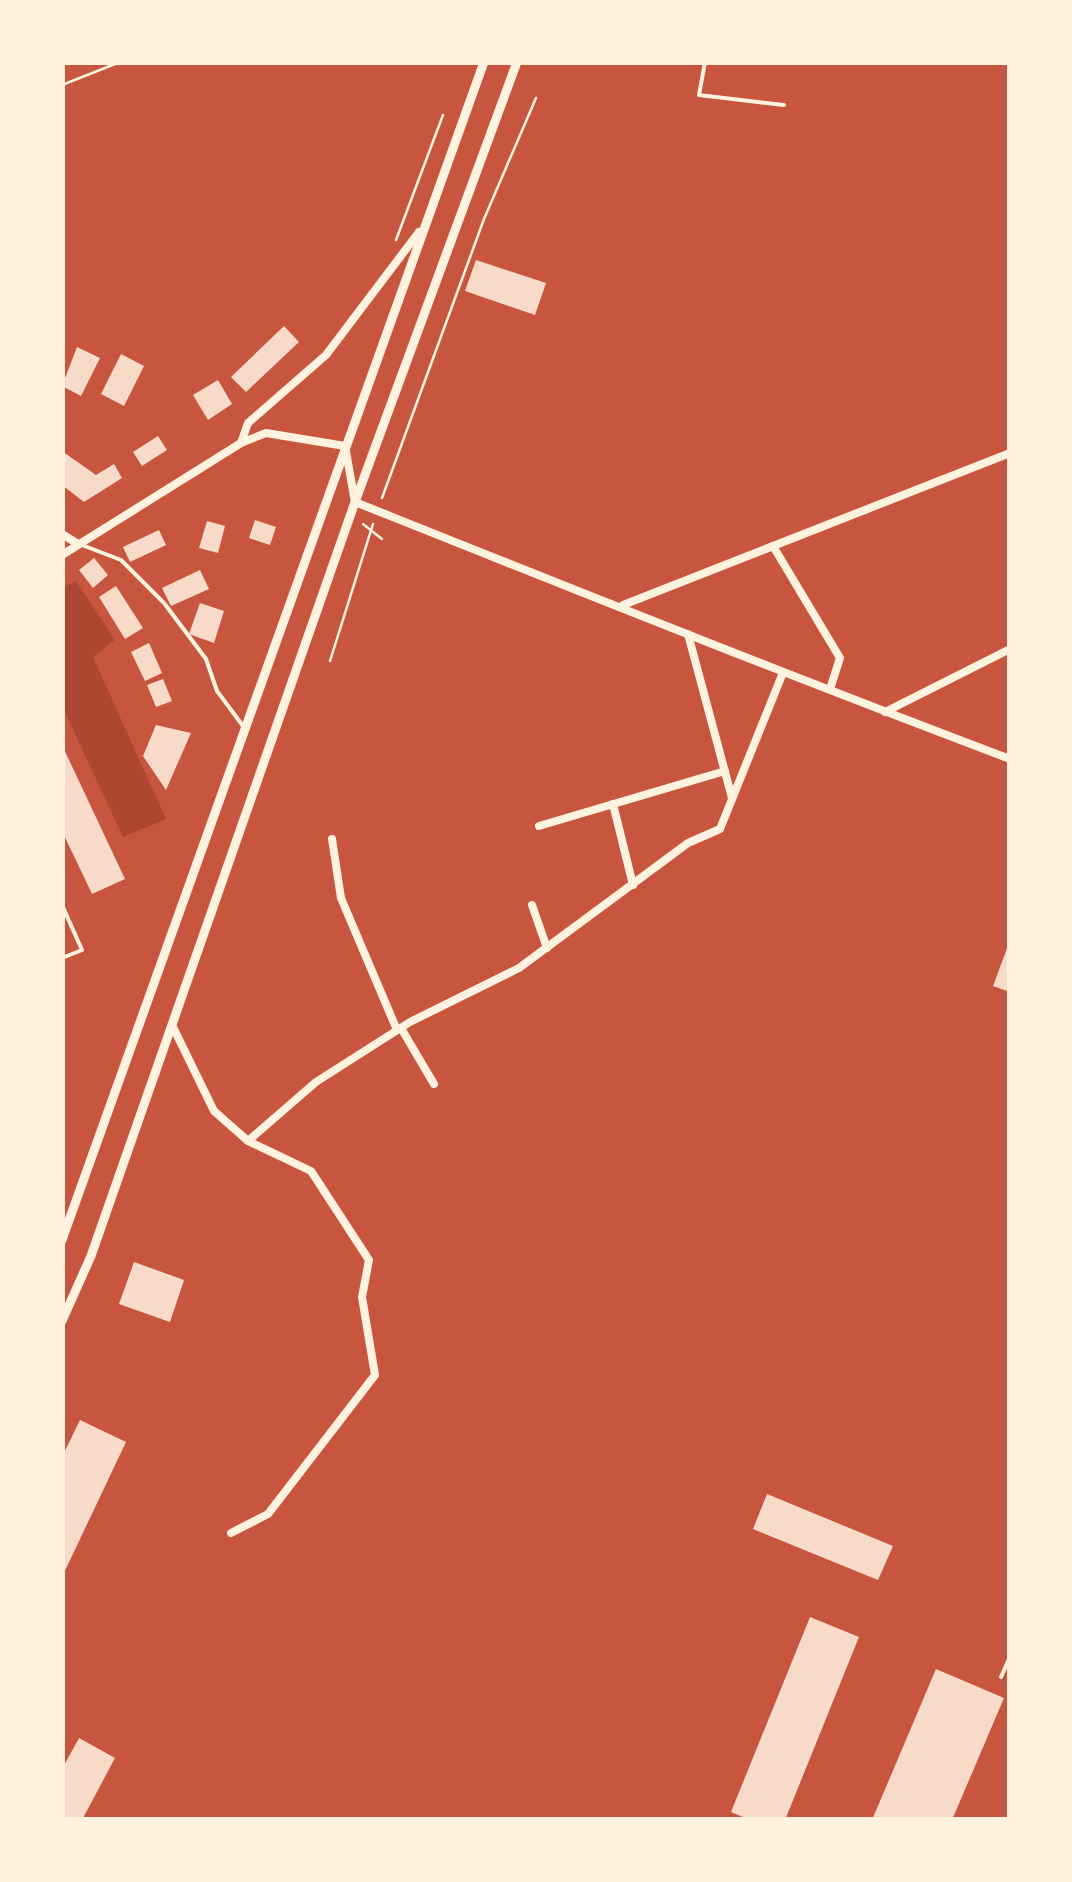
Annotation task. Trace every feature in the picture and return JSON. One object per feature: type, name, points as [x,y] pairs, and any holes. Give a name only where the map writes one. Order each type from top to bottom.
[{"type":"street","points":[[62,1240],[484,62]]},
{"type":"street","points":[[62,1321],[91,1256],[355,502],[518,62]]},
{"type":"street","points":[[241,443],[248,423],[326,354],[420,232]]},
{"type":"street","points":[[62,554],[241,443],[266,433],[345,446]]},
{"type":"street","points":[[345,446],[355,502]]},
{"type":"street","points":[[623,605],[1010,453]]},
{"type":"street","points":[[355,502],[623,605],[782,675],[830,689],[1010,759]]},
{"type":"street","points":[[62,534],[78,544]]},
{"type":"street","points":[[773,546],[840,658],[830,689]]},
{"type":"street","points":[[688,634],[732,798]]},
{"type":"street","points":[[885,712],[1010,649]]},
{"type":"street","points":[[248,1141],[316,1082],[399,1029],[519,968],[688,843],[720,829],[782,675]]},
{"type":"street","points":[[540,826],[725,772]]},
{"type":"street","points":[[612,804],[633,885]]},
{"type":"street","points":[[332,839],[342,898],[399,1029],[434,1084]]},
{"type":"street","points":[[532,905],[546,948]]},
{"type":"street","points":[[173,1027],[214,1111],[248,1141],[311,1171],[369,1260],[362,1298],[376,1358],[375,1375],[268,1514],[232,1532]]},
{"type":"lane","points":[[705,62],[700,95],[784,105]]},
{"type":"lane","points":[[78,544],[121,560],[164,603],[206,659],[217,692],[243,726]]},
{"type":"lane","points":[[62,905],[82,950],[62,958]]},
{"type":"lane","points":[[1001,1677],[1010,1657]]},
{"type":"path","points":[[62,85],[120,62]]},
{"type":"path","points":[[330,661],[378,511],[484,219],[536,98]]},
{"type":"path","points":[[392,252],[443,114]]},
{"type":"shaded area","points":[[76,581],[115,640],[93,657],[166,819],[123,837],[63,708],[63,587]]},
{"type":"building","points":[[476,260],[546,283],[535,315],[465,291]]},
{"type":"building","points":[[284,326],[299,342],[246,392],[231,377]]},
{"type":"building","points":[[77,347],[100,358],[81,396],[62,386]]},
{"type":"building","points":[[121,354],[144,366],[124,406],[101,394]]},
{"type":"building","points":[[218,380],[232,404],[208,420],[193,395]]},
{"type":"building","points":[[158,436],[167,450],[142,466],[133,452]]},
{"type":"building","points":[[62,451],[96,475],[114,464],[122,478],[84,502],[62,485]]},
{"type":"building","points":[[255,520],[276,527],[270,545],[249,538]]},
{"type":"building","points":[[207,521],[225,526],[218,553],[199,548]]},
{"type":"building","points":[[159,530],[166,545],[130,562],[123,547]]},
{"type":"building","points":[[94,558],[108,575],[93,588],[79,570]]},
{"type":"building","points":[[200,570],[209,589],[171,606],[162,588]]},
{"type":"building","points":[[116,586],[143,628],[125,639],[99,597]]},
{"type":"building","points":[[200,603],[224,611],[214,643],[189,634]]},
{"type":"building","points":[[149,643],[162,673],[145,681],[131,652]]},
{"type":"building","points":[[163,679],[172,701],[156,707],[147,685]]},
{"type":"building","points":[[156,725],[191,733],[166,790],[143,756]]},
{"type":"building","points":[[62,745],[125,879],[92,894],[62,831]]},
{"type":"building","points":[[1010,943],[1010,992],[993,986]]},
{"type":"building","points":[[134,1262],[184,1280],[170,1322],[119,1304]]},
{"type":"building","points":[[80,1420],[126,1442],[62,1577],[62,1457]]},
{"type":"building","points":[[767,1494],[893,1546],[878,1580],[753,1529]]},
{"type":"building","points":[[810,1617],[859,1637],[785,1820],[750,1820],[731,1812]]},
{"type":"building","points":[[936,1669],[1004,1698],[952,1820],[872,1820]]},
{"type":"building","points":[[79,1738],[115,1758],[82,1820],[62,1820],[62,1769]]}]
